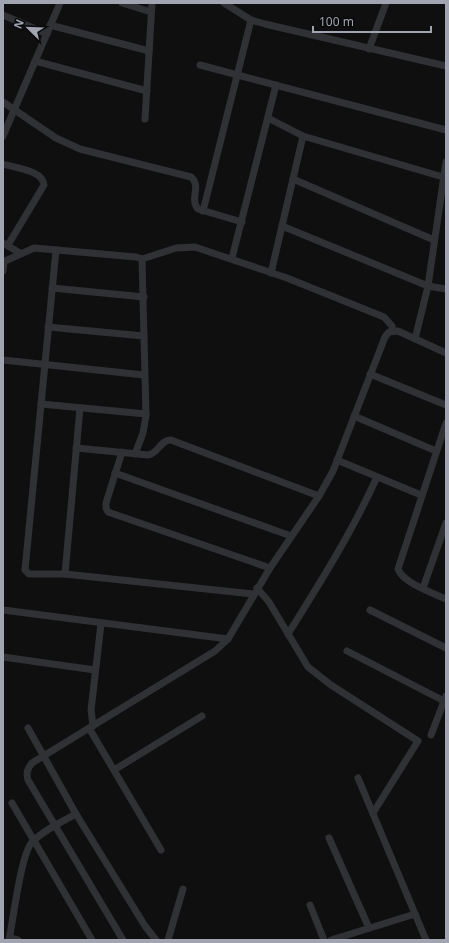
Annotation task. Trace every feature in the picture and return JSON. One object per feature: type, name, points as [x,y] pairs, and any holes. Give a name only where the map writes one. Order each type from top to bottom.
[{"type":"street","points":[[3,136],[60,3]]},
{"type":"street","points":[[122,3],[151,12]]},
{"type":"street","points":[[145,119],[152,3]]},
{"type":"street","points":[[224,3],[251,20],[446,66]]},
{"type":"street","points":[[369,49],[386,3]]},
{"type":"street","points":[[3,15],[47,34]]},
{"type":"street","points":[[203,211],[251,20]]},
{"type":"street","points":[[50,25],[149,51]]},
{"type":"street","points":[[35,61],[147,91]]},
{"type":"street","points":[[200,65],[446,130]]},
{"type":"street","points":[[232,258],[276,85]]},
{"type":"street","points":[[3,102],[56,138],[80,149],[191,177],[195,180],[196,185],[194,205],[203,211],[242,222]]},
{"type":"street","points":[[268,118],[303,136],[443,177]]},
{"type":"street","points":[[271,273],[303,136]]},
{"type":"street","points":[[415,339],[428,286],[446,162]]},
{"type":"street","points":[[3,164],[36,174],[41,177],[44,185],[5,244],[20,253]]},
{"type":"street","points":[[293,179],[434,240]]},
{"type":"street","points":[[438,211],[446,212]]},
{"type":"street","points":[[282,226],[428,286],[446,289]]},
{"type":"street","points":[[3,271],[3,261],[34,248],[136,257],[142,259],[185,246],[195,247],[232,258],[384,317],[392,326],[393,331]]},
{"type":"street","points":[[56,250],[25,570],[29,574],[65,574],[255,591],[269,602],[312,670],[331,685],[418,741],[373,813]]},
{"type":"street","points":[[135,454],[145,425],[146,414],[142,259]]},
{"type":"street","points":[[52,288],[144,297]]},
{"type":"street","points":[[48,327],[144,336]]},
{"type":"street","points":[[123,940],[26,774],[27,768],[32,763],[216,651],[228,639],[255,591],[319,496],[337,460],[385,337],[389,332],[398,331],[446,353]]},
{"type":"street","points":[[3,360],[144,375]]},
{"type":"street","points":[[370,374],[446,405]]},
{"type":"street","points":[[41,404],[146,414]]},
{"type":"street","points":[[65,574],[80,408]]},
{"type":"street","points":[[354,416],[436,451]]},
{"type":"street","points":[[446,423],[421,495],[398,569],[400,574],[407,580],[446,599]]},
{"type":"street","points":[[76,448],[135,454],[152,454],[155,453],[167,439],[319,496]]},
{"type":"street","points":[[122,452],[106,503],[106,508],[112,515],[270,568]]},
{"type":"street","points":[[337,460],[421,495]]},
{"type":"street","points":[[116,473],[291,536]]},
{"type":"street","points":[[288,634],[341,548],[377,477]]},
{"type":"street","points":[[422,588],[446,523]]},
{"type":"street","points":[[3,610],[101,624],[228,639]]},
{"type":"street","points":[[370,610],[446,648]]},
{"type":"street","points":[[101,624],[90,710],[91,727],[114,770],[161,850]]},
{"type":"street","points":[[347,650],[445,698],[431,735]]},
{"type":"street","points":[[3,657],[95,670]]},
{"type":"street","points":[[114,770],[202,716]]},
{"type":"street","points":[[28,728],[76,814],[145,926],[156,940]]},
{"type":"street","points":[[358,778],[426,940]]},
{"type":"street","points":[[12,803],[33,842],[92,940]]},
{"type":"street","points":[[18,940],[10,939],[27,852],[33,842],[55,825],[76,814]]},
{"type":"street","points":[[329,838],[369,928]]},
{"type":"street","points":[[168,940],[183,889]]},
{"type":"street","points":[[310,905],[324,940]]},
{"type":"street","points":[[331,940],[415,914]]}]
